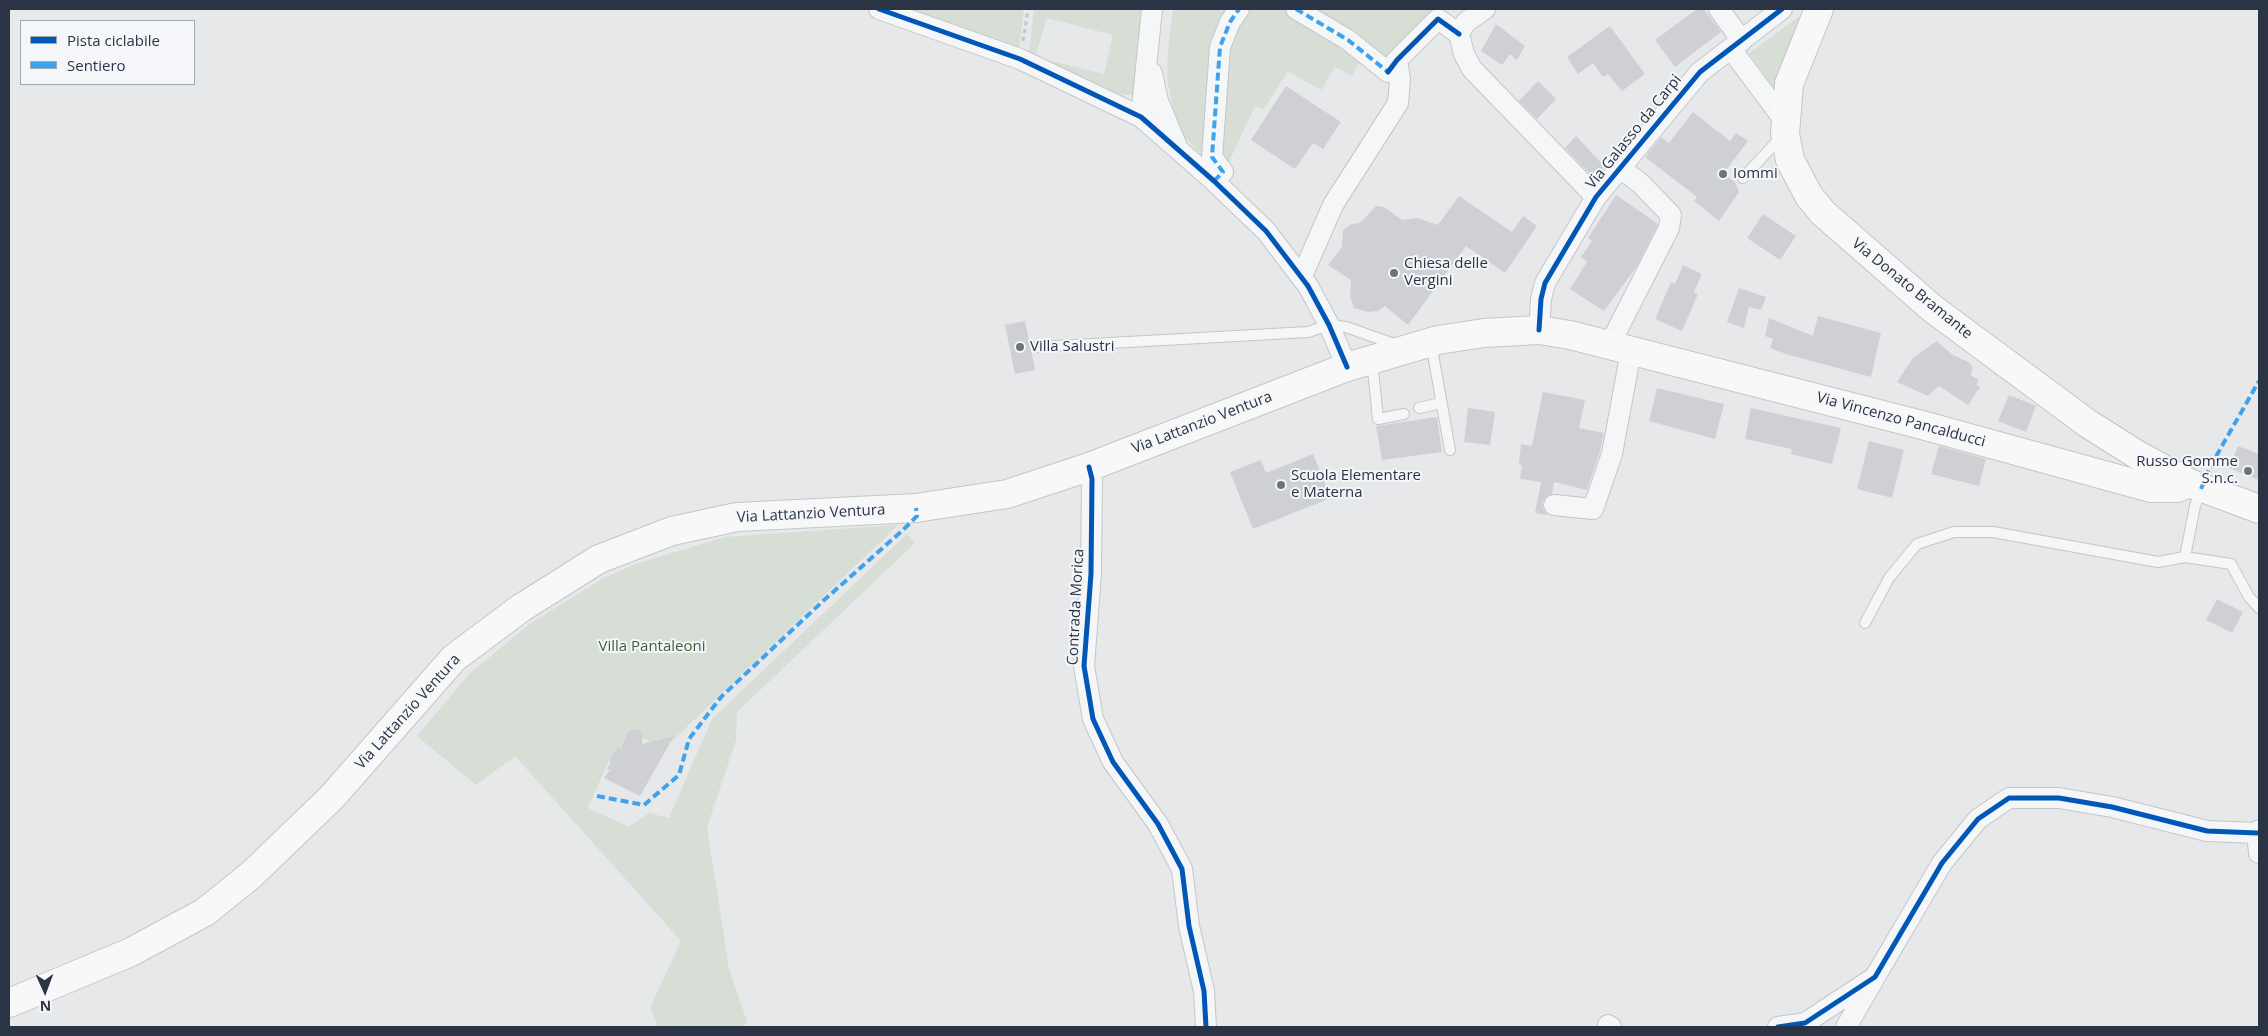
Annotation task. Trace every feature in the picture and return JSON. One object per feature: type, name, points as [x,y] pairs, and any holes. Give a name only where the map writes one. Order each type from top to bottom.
[{"type":"main road","name":"Via Donato Bramante","points":[[1819,9],[1789,84],[1784,127],[1790,160],[1809,196],[1823,213],[1933,309],[2048,396],[2128,449],[2195,486]]},
{"type":"main road","name":"Via Vincenzo Pancalducci","points":[[1539,330],[1570,335],[1922,425],[2151,488],[2195,486]]},
{"type":"main road","name":"Via Lattanzio Ventura","points":[[9,1003],[131,952],[205,912],[251,875],[332,797],[454,658],[521,608],[599,559],[672,532],[737,516],[916,508],[1007,494],[1089,467],[1360,363],[1420,345],[1484,333],[1539,330]]},
{"type":"main road","points":[[2195,486],[2259,509]]},
{"type":"street","points":[[879,9],[1020,59],[1141,117],[1214,181],[1266,231],[1302,276],[1330,325],[1360,363]]},
{"type":"street","points":[[1141,117],[1152,9]]},
{"type":"street","points":[[1214,181],[1223,172],[1212,157],[1220,47],[1230,22],[1239,9]]},
{"type":"street","points":[[1296,9],[1392,66],[1400,78],[1398,103],[1333,205],[1302,276]]},
{"type":"street","points":[[1392,66],[1438,19],[1459,34],[1466,22],[1485,9]]},
{"type":"street","points":[[1719,9],[1737,45],[1784,127]]},
{"type":"street","name":"Via Galasso da Carpi","points":[[1539,330],[1541,299],[1545,283],[1596,197],[1700,72],[1782,9]]},
{"type":"street","name":"Via Galasso da Carpi","points":[[1459,34],[1464,54],[1472,69],[1596,197]]},
{"type":"street","points":[[1149,50],[1152,77],[1158,101],[1177,148]]},
{"type":"street","points":[[1554,505],[1593,508],[1612,454],[1620,348],[1669,228],[1671,215],[1640,183],[1620,168]]},
{"type":"street","name":"Contrada Morica","points":[[1089,467],[1092,479],[1091,574],[1084,666],[1093,719],[1113,762],[1158,824],[1182,869],[1189,926],[1204,991],[1206,1027]]},
{"type":"street","points":[[1846,1027],[1942,864],[1978,819],[2009,798],[2059,798],[2112,808],[2207,831],[2258,839]]},
{"type":"street","points":[[1778,1027],[1805,1023],[1875,977]]},
{"type":"lane","points":[[1743,178],[1784,127]]},
{"type":"lane","points":[[1038,348],[1308,332],[1330,325],[1346,327],[1361,334],[1420,345],[1441,403],[1450,450]]},
{"type":"lane","points":[[1360,363],[1378,419],[1404,414]]},
{"type":"lane","points":[[1419,408],[1441,403]]},
{"type":"lane","points":[[2186,557],[2195,506],[2195,486]]},
{"type":"lane","points":[[1865,623],[1889,578],[1917,544],[1954,532],[1993,532],[2158,562],[2186,557],[2231,564],[2249,597],[2259,608]]},
{"type":"path","points":[[1020,59],[1028,9]]},
{"type":"green space","points":[[904,9],[1024,9],[1019,49]]},
{"type":"green space","points":[[1034,9],[1146,9],[1138,92],[1124,95],[1108,91],[1052,65],[1051,61],[1104,74],[1113,35],[1047,18],[1036,54],[1029,53]]},
{"type":"green space","points":[[1173,9],[1235,9],[1206,160],[1185,137],[1174,112],[1167,78]]},
{"type":"green space","points":[[1246,9],[1286,9],[1316,24],[1315,33],[1362,58],[1352,76],[1335,67],[1321,90],[1288,71],[1264,109],[1255,106],[1226,168],[1220,158],[1226,52]]},
{"type":"green space","points":[[1309,9],[1434,9],[1391,63]]},
{"type":"green space","points":[[1803,14],[1775,90],[1749,53]]},
{"type":"green space","name":"Villa Pantaleoni","points":[[898,525],[672,741],[664,739],[655,744],[643,738],[643,733],[637,729],[631,730],[621,749],[618,747],[609,760],[588,808],[629,827],[649,813],[669,818],[712,719],[907,534],[915,543],[737,712],[736,740],[707,827],[729,969],[747,1021],[743,1027],[658,1027],[650,1008],[681,941],[515,756],[476,785],[417,736],[469,674],[531,623],[602,579],[635,564],[725,537]]},
{"type":"building","points":[[1697,9],[1704,9],[1721,32],[1675,67],[1655,40]]},
{"type":"building","points":[[1496,24],[1525,46],[1517,60],[1510,54],[1502,65],[1481,51]]},
{"type":"building","points":[[1610,26],[1645,74],[1622,91],[1608,74],[1603,77],[1593,63],[1578,74],[1567,57]]},
{"type":"building","points":[[1538,81],[1556,99],[1537,119],[1519,101]]},
{"type":"building","points":[[1286,86],[1341,122],[1323,149],[1313,143],[1295,169],[1251,140]]},
{"type":"building","points":[[1693,112],[1730,141],[1736,133],[1748,141],[1723,174],[1735,182],[1739,192],[1719,221],[1694,201],[1697,197],[1645,157],[1661,137],[1669,143]]},
{"type":"building","points":[[1576,136],[1605,167],[1593,177],[1565,148]]},
{"type":"building","points":[[1616,195],[1658,224],[1637,266],[1604,311],[1570,289],[1587,262],[1581,257],[1592,241],[1588,238]]},
{"type":"building","name":"Chiesa delle Vergini","points":[[1459,196],[1512,232],[1523,216],[1537,226],[1505,273],[1466,246],[1408,325],[1385,306],[1378,311],[1368,312],[1354,308],[1350,297],[1351,280],[1328,265],[1342,247],[1343,230],[1351,224],[1360,223],[1376,206],[1384,207],[1402,220],[1417,218],[1438,225]]},
{"type":"building","points":[[1763,214],[1796,236],[1780,260],[1747,238]]},
{"type":"building","points":[[1683,265],[1702,274],[1694,292],[1698,294],[1682,331],[1655,319],[1671,282],[1675,284]]},
{"type":"building","points":[[1739,288],[1766,297],[1761,310],[1749,307],[1744,328],[1727,322]]},
{"type":"building","points":[[1818,316],[1881,333],[1871,377],[1770,348],[1773,339],[1765,336],[1769,318],[1813,336]]},
{"type":"building","name":"Villa Salustri","points":[[1025,321],[1035,370],[1015,374],[1005,325]]},
{"type":"building","points":[[1937,341],[1951,354],[1970,363],[1973,368],[1970,375],[1979,380],[1976,385],[1980,387],[1968,405],[1939,386],[1928,396],[1897,382],[1913,358]]},
{"type":"building","points":[[1657,388],[1724,404],[1715,439],[1649,421]]},
{"type":"building","points":[[1543,392],[1585,400],[1579,428],[1604,433],[1587,490],[1554,482],[1552,494],[1545,498],[1542,503],[1547,515],[1535,513],[1541,482],[1520,479],[1522,465],[1519,465],[1521,444],[1532,446]]},
{"type":"building","points":[[2009,395],[2036,406],[2026,432],[1998,421]]},
{"type":"building","points":[[1468,408],[1495,412],[1490,445],[1464,442]]},
{"type":"building","points":[[1751,408],[1841,428],[1832,464],[1791,454],[1792,449],[1745,439]]},
{"type":"building","points":[[1437,417],[1442,452],[1382,460],[1376,426]]},
{"type":"building","points":[[1869,441],[1904,450],[1892,498],[1857,489]]},
{"type":"building","points":[[1939,446],[1986,459],[1979,486],[1931,474]]},
{"type":"building","points":[[2238,446],[2259,454],[2259,480],[2229,468]]},
{"type":"building","name":"Scuola Elementare e Materna","points":[[1313,454],[1331,498],[1253,529],[1230,472],[1261,460],[1266,473]]},
{"type":"building","points":[[2217,599],[2243,612],[2232,633],[2206,620]]},
{"type":"building","points":[[637,729],[643,733],[642,744],[674,736],[640,796],[604,778],[610,770],[607,769],[611,762],[609,760],[618,747],[621,749],[630,730]]},
{"type":"marked path","points":[[1214,181],[1223,172],[1212,157],[1220,47],[1230,22],[1239,9]]},
{"type":"marked path","points":[[1296,9],[1348,40],[1388,72]]},
{"type":"marked path","points":[[2201,489],[2210,467],[2259,381]]},
{"type":"marked path","points":[[597,796],[644,805],[679,775],[689,739],[721,697],[823,601],[903,530],[917,516],[916,508]]},
{"type":"cycle path","points":[[879,9],[1020,59],[1141,117],[1214,181],[1266,231],[1308,286],[1329,325],[1347,367]]},
{"type":"cycle path","points":[[1539,330],[1541,299],[1545,283],[1596,197],[1700,72],[1782,9]]},
{"type":"cycle path","points":[[1388,72],[1397,60],[1438,19],[1459,34]]},
{"type":"cycle path","points":[[1089,467],[1092,479],[1091,574],[1084,666],[1093,719],[1113,762],[1158,824],[1182,869],[1189,926],[1204,991],[1206,1027]]},
{"type":"cycle path","points":[[1778,1027],[1805,1023],[1875,977],[1942,863],[1978,819],[2009,798],[2059,798],[2112,807],[2207,831],[2257,833]]},
{"type":"place","name":"Iommi","points":[[1723,174]]},
{"type":"place","name":"Chiesa delle Vergini","points":[[1394,273]]},
{"type":"place","name":"Villa Salustri","points":[[1020,347]]},
{"type":"place","name":"Russo Gomme S.n.c.","points":[[2248,471]]},
{"type":"place","name":"Scuola Elementare e Materna","points":[[1281,485]]}]
